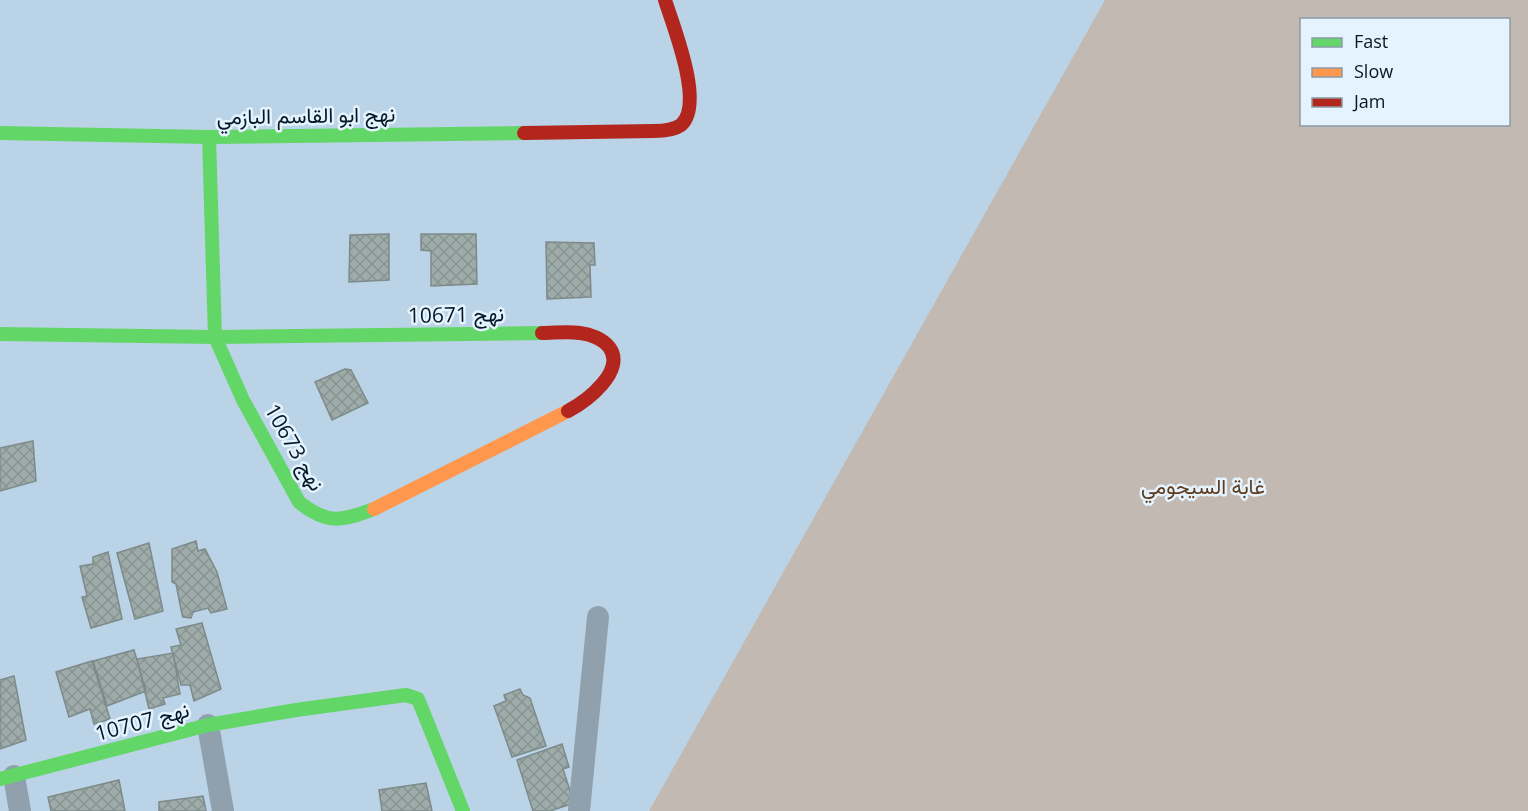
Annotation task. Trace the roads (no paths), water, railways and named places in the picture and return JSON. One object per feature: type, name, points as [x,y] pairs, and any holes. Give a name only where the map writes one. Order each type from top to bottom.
[{"type":"street","name":"نهج ابو القاسم البازمي","points":[[0,133],[208,137],[612,132],[669,129],[678,127],[686,118],[691,102],[673,24],[665,0]]},
{"type":"street","points":[[208,137],[214,337]]},
{"type":"street","name":"نهج 10671","points":[[0,333],[214,337],[581,333],[608,344],[614,355],[613,368],[605,382],[577,406],[376,508]]},
{"type":"street","name":"نهج 10673","points":[[214,337],[243,400],[299,502],[310,512],[323,518],[345,520],[376,508]]},
{"type":"street","points":[[579,811],[598,617]]},
{"type":"street","name":"نهج 10707","points":[[7,778],[208,725],[406,695],[418,699],[463,811]]},
{"type":"street","points":[[208,725],[223,811]]},
{"type":"street","points":[[7,778],[20,811]]},
{"type":"park label","name":"غابة السيجومي","points":[[1203,486]]}]
